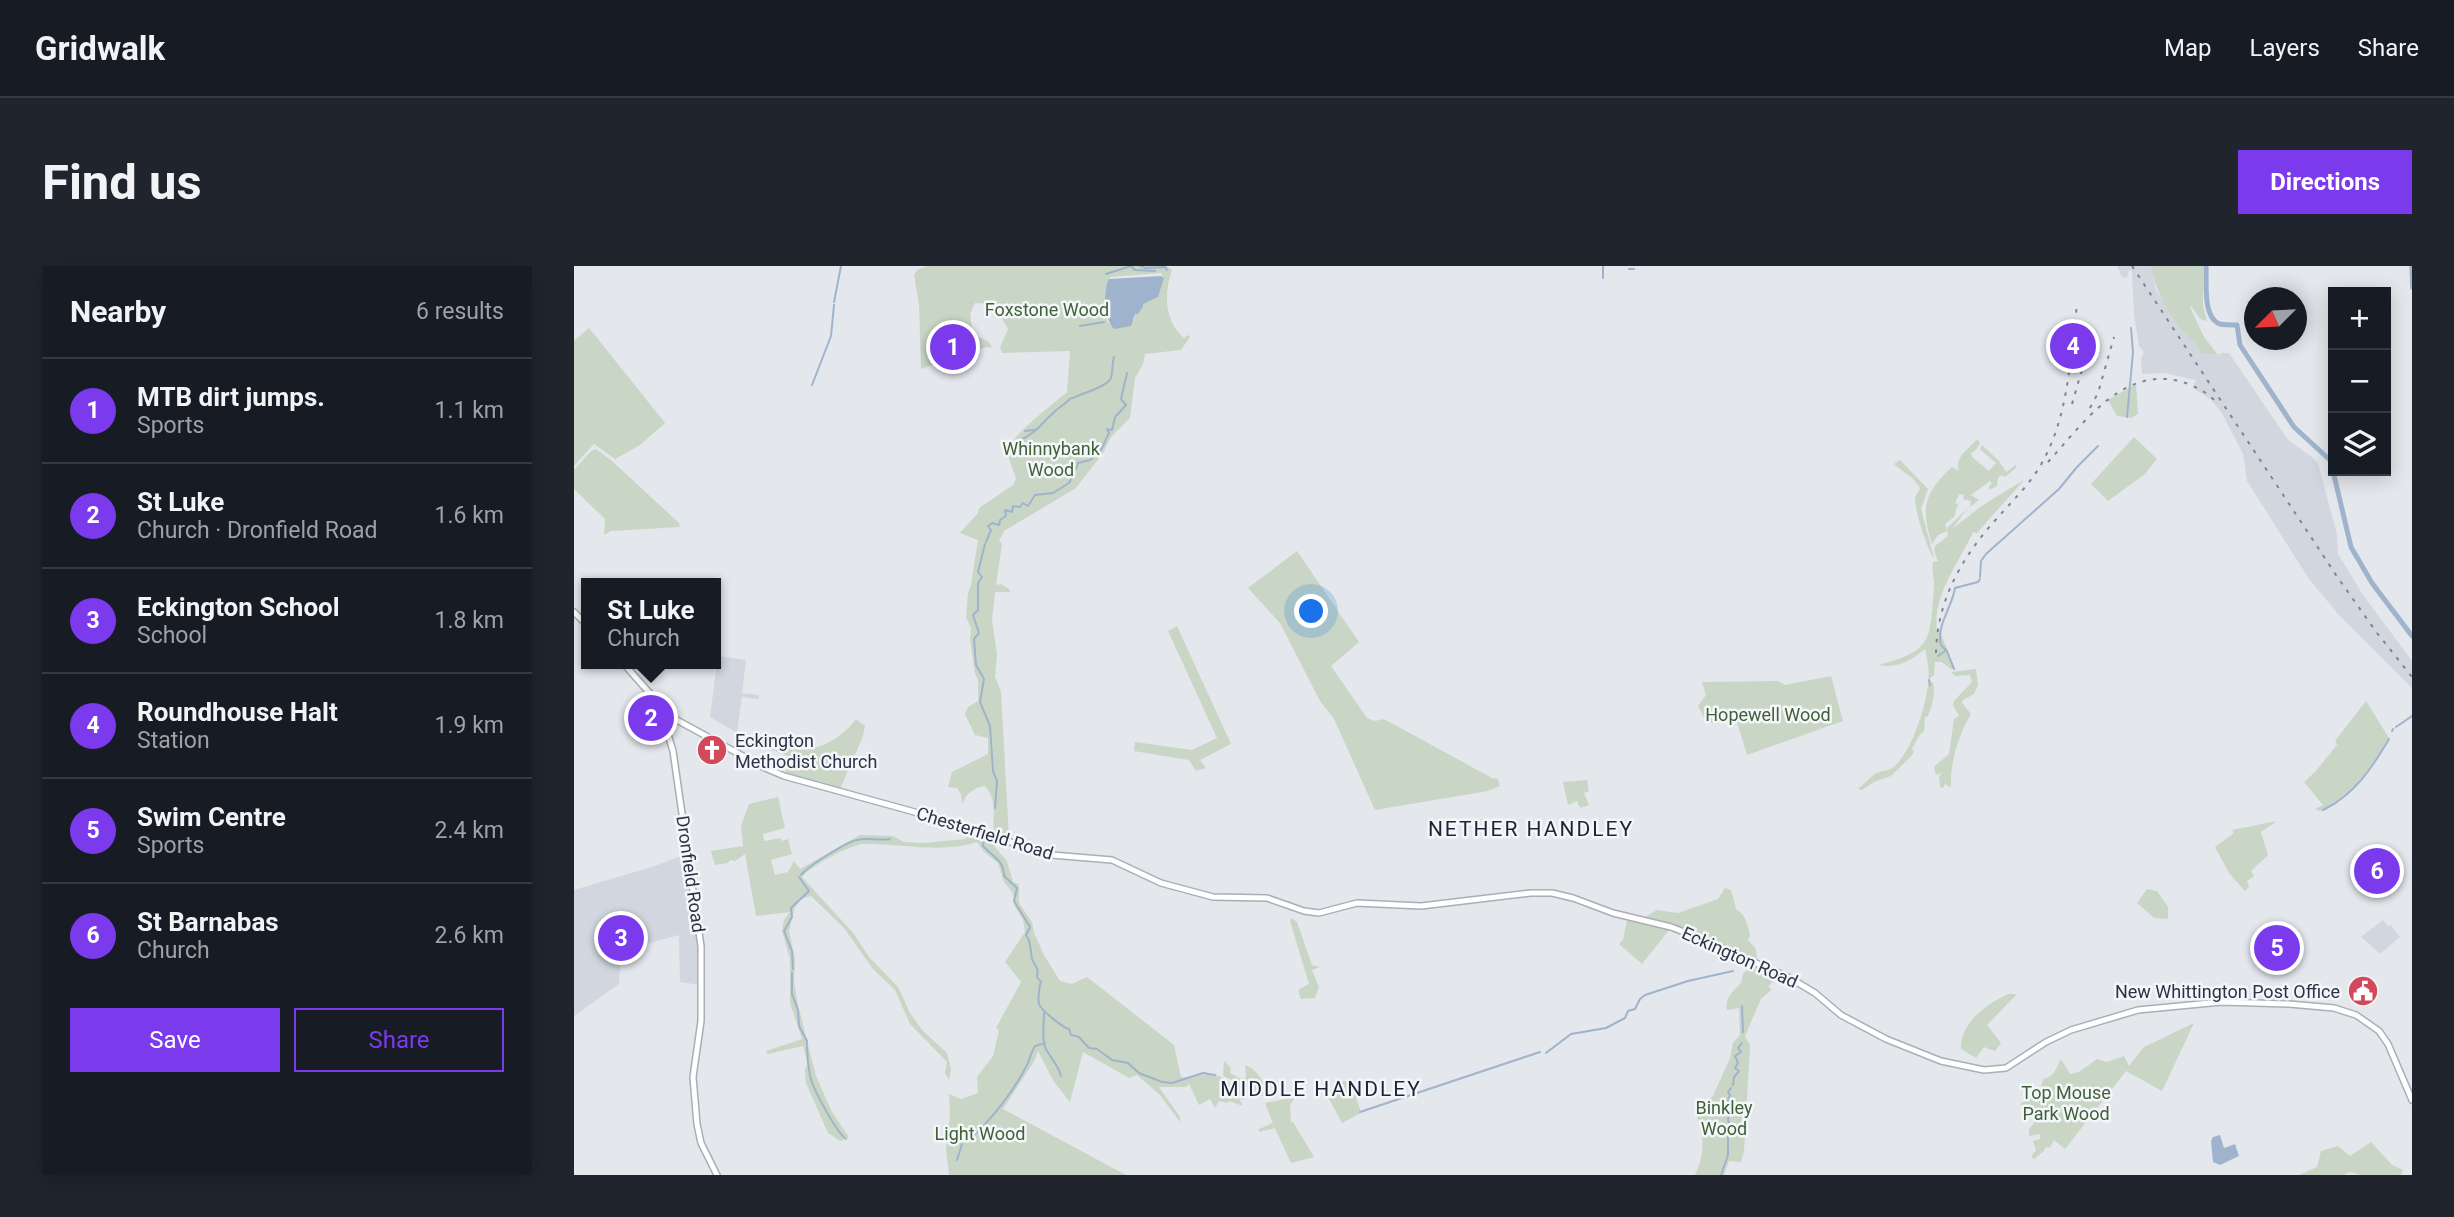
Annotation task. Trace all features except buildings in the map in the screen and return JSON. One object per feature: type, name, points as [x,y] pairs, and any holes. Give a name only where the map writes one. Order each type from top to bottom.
[{"type":"main road","name":"Dronfield Road","points":[[628,669],[661,709],[667,723],[699,928],[703,986],[693,1077],[696,1124],[701,1143],[717,1175]]},
{"type":"main road","name":"Chesterfield Road","points":[[667,723],[677,721],[784,776],[911,811],[1052,855],[1123,863],[1161,883],[1213,897],[1267,898],[1304,911],[1319,913],[1357,903],[1421,906],[1467,899]]},
{"type":"main road","name":"Eckington Road","points":[[1467,899],[1552,893],[1613,913],[1671,927],[1790,978],[1815,993],[1841,1014],[1886,1039],[1953,1064],[1997,1070],[2010,1066],[2055,1037],[2119,1014],[2164,1006],[2221,1002],[2334,1008],[2356,1015],[2375,1028],[2388,1044],[2412,1100]]},
{"type":"shaded area","points":[[2117,266],[2150,266],[2156,290],[2188,336],[2216,356],[2229,353],[2288,440],[2318,463],[2337,535],[2338,554],[2363,595],[2412,661],[2412,688],[2339,615],[2309,579],[2247,481],[2243,454],[2222,413],[2210,399],[2193,388],[2196,380],[2165,373],[2142,374],[2141,359],[2144,352],[2139,346],[2134,315],[2132,272],[2129,269],[2127,278],[2122,277]]},
{"type":"shaded area","points":[[721,656],[746,660],[742,693],[759,695],[759,699],[742,697],[737,733],[710,717],[716,669],[721,669]]},
{"type":"shaded area","points":[[686,854],[697,931],[700,985],[680,982],[679,935],[621,951],[619,984],[574,1016],[574,890]]},
{"type":"shaded area","points":[[2383,920],[2388,927],[2391,925],[2400,937],[2380,954],[2361,937]]},
{"type":"green space","points":[[928,266],[1166,266],[1172,270],[1167,297],[1169,315],[1177,331],[1184,338],[1188,335],[1190,337],[1181,350],[1145,354],[1135,378],[1130,418],[1111,437],[1103,453],[1076,488],[1004,531],[999,541],[1002,544],[996,585],[1001,584],[1010,592],[995,592],[992,620],[997,654],[995,677],[1001,692],[1009,838],[994,833],[992,797],[985,786],[971,792],[962,804],[957,788],[948,787],[952,772],[988,754],[988,738],[975,735],[965,714],[968,707],[978,701],[971,628],[966,617],[978,540],[960,533],[978,513],[979,508],[1013,485],[1016,479],[1008,455],[1010,446],[1024,429],[1067,392],[1070,351],[1002,353],[1000,347],[1008,329],[990,304],[975,303],[970,314],[973,334],[989,342],[992,348],[986,347],[921,369],[919,304],[914,275],[917,270]],"holes":[[[1161,273],[1164,278],[1153,297],[1135,314],[1134,320],[1108,323],[1105,291],[1110,277]]]},
{"type":"green space","points":[[2150,266],[2203,266],[2203,306],[2207,321],[2200,319],[2190,307],[2204,337],[2218,355],[2201,353],[2177,324],[2155,284]]},
{"type":"green space","points":[[589,328],[665,423],[640,445],[615,459],[594,444],[574,466],[574,341]]},
{"type":"green space","points":[[2136,384],[2138,414],[2131,418],[2117,416],[2108,400]]},
{"type":"green space","points":[[2134,437],[2157,459],[2145,474],[2108,501],[2091,484]]},
{"type":"green space","points":[[1977,439],[1980,443],[1971,453],[1972,457],[1989,471],[1996,463],[1980,449],[1982,445],[2006,472],[2016,465],[2016,468],[2005,477],[2001,475],[1997,486],[1989,490],[1992,484],[1990,481],[1971,495],[1979,500],[1970,507],[1971,501],[1963,499],[1964,495],[1959,494],[1954,517],[1945,524],[1947,531],[1938,535],[1932,544],[1926,521],[1930,494],[1952,467],[1959,471],[1960,458]]},
{"type":"green space","points":[[596,449],[679,523],[680,527],[611,531],[604,535],[605,519],[574,489],[574,470]]},
{"type":"green space","points":[[1900,460],[1928,489],[1921,509],[1934,558],[1917,512],[1915,498],[1920,488],[1894,464]]},
{"type":"green space","points":[[2024,480],[1977,533],[1973,532],[1943,592],[1937,631],[1941,634],[1955,669],[1942,662],[1935,662],[1934,675],[1928,680],[1925,649],[1904,663],[1879,665],[1910,654],[1919,648],[1929,632],[1934,586],[1932,569],[1933,562],[1938,561],[1934,551],[1935,546],[1948,536],[1947,528],[1968,508],[1952,529],[1983,505]]},
{"type":"green space","points":[[1297,551],[1359,642],[1331,666],[1367,718],[1375,721],[1384,719],[1498,779],[1500,786],[1488,791],[1375,810],[1334,719],[1320,701],[1280,623],[1248,588]]},
{"type":"green space","points":[[1177,626],[1231,744],[1200,760],[1206,768],[1196,771],[1189,760],[1134,751],[1135,742],[1192,750],[1217,738],[1168,631]]},
{"type":"green space","points":[[1976,669],[1978,685],[1974,694],[1962,703],[1971,714],[1956,749],[1951,787],[1946,783],[1943,788],[1940,787],[1939,776],[1942,773],[1936,775],[1934,767],[1949,754],[1954,719],[1959,716],[1953,705],[1954,701],[1972,682],[1970,675],[1955,676],[1951,672]]},
{"type":"green space","name":"Hopewell Wood","points":[[1831,676],[1843,721],[1747,755],[1736,719],[1715,724],[1706,721],[1698,706],[1706,695],[1702,682],[1778,681],[1785,685]]},
{"type":"green space","points":[[1933,682],[1932,704],[1928,716],[1925,717],[1924,732],[1920,734],[1912,749],[1912,755],[1891,776],[1862,790],[1858,789],[1875,774],[1893,768],[1901,759],[1917,728],[1928,684]]},
{"type":"green space","points":[[2366,701],[2389,738],[2367,771],[2351,788],[2320,811],[2315,809],[2323,805],[2304,782],[2337,745],[2335,741]]},
{"type":"green space","points":[[856,719],[865,726],[863,736],[840,789],[785,774],[790,757],[763,746],[800,750],[819,747],[843,733]]},
{"type":"green space","points":[[1587,780],[1589,791],[1584,793],[1589,805],[1580,808],[1577,801],[1568,805],[1563,782]]},
{"type":"green space","name":"Light Wood","points":[[778,797],[785,828],[763,834],[764,841],[788,839],[792,854],[771,860],[775,875],[788,872],[794,861],[800,869],[860,835],[893,836],[904,842],[924,843],[965,839],[972,832],[1001,841],[994,846],[1007,861],[1013,882],[1019,884],[1019,903],[1032,922],[1044,955],[1060,981],[1072,984],[1087,977],[1174,1045],[1181,1077],[1217,1075],[1228,1082],[1243,1106],[1219,1101],[1215,1108],[1210,1099],[1199,1105],[1189,1084],[1186,1087],[1159,1087],[1180,1117],[1180,1122],[1160,1095],[1137,1075],[1129,1078],[1083,1052],[1070,1102],[1054,1082],[1038,1051],[1003,1109],[1126,1175],[949,1175],[946,1149],[950,1115],[949,1094],[961,1099],[978,1093],[977,1077],[993,1056],[999,1030],[996,1028],[1021,982],[1005,962],[1025,932],[1023,920],[1014,905],[1013,893],[1004,882],[998,863],[984,852],[977,842],[935,848],[862,844],[830,857],[802,877],[854,934],[869,957],[898,987],[910,1013],[923,1031],[947,1053],[951,1069],[949,1080],[945,1073],[947,1062],[910,1024],[895,990],[873,969],[844,928],[811,896],[801,899],[795,907],[789,931],[795,959],[794,982],[816,1076],[832,1112],[849,1137],[840,1141],[828,1133],[806,1083],[805,1070],[808,1063],[803,1046],[768,1054],[766,1051],[802,1039],[790,1003],[790,959],[782,931],[784,920],[790,912],[756,916],[745,854],[735,861],[715,865],[711,851],[743,846],[741,826],[749,804]]},
{"type":"green space","points":[[2277,821],[2261,832],[2268,855],[2251,871],[2254,876],[2247,881],[2249,887],[2245,891],[2229,873],[2215,847],[2234,833],[2232,830]]},
{"type":"green space","points":[[1725,888],[1731,890],[1736,909],[1746,920],[1750,935],[1748,940],[1756,949],[1757,960],[1670,923],[1642,919],[1657,910],[1678,913],[1718,899]]},
{"type":"green space","points":[[2147,889],[2157,891],[2168,907],[2168,919],[2154,918],[2137,903]]},
{"type":"green space","points":[[1291,918],[1297,922],[1312,965],[1320,967],[1312,970],[1319,987],[1315,998],[1301,999],[1298,990],[1309,984]]},
{"type":"green space","points":[[1627,920],[1669,930],[1642,964],[1619,944],[1623,940]]},
{"type":"green space","name":"Binkley Wood","points":[[1743,960],[1778,975],[1768,987],[1772,989],[1761,999],[1745,1036],[1750,1045],[1744,1151],[1741,1162],[1729,1161],[1724,1175],[1695,1175],[1703,1145],[1696,1114],[1713,1096],[1730,1058],[1733,1043],[1740,1035],[1739,1008],[1727,1010],[1727,1005],[1728,998],[1741,983],[1747,970]]},
{"type":"green space","points":[[2009,994],[2017,994],[1987,1025],[2001,1043],[1995,1051],[1984,1047],[1976,1058],[1961,1049],[1965,1031],[1976,1015]]},
{"type":"green space","name":"Top Mouse Park Wood","points":[[2194,1023],[2162,1091],[2126,1071],[2065,1149],[2054,1140],[2050,1148],[2046,1147],[2034,1159],[2031,1157],[2036,1150],[2033,1141],[2040,1139],[2040,1134],[2029,1136],[2029,1129],[2039,1117],[2020,1104],[2040,1092],[2043,1079],[2053,1074],[2061,1059],[2070,1074],[2079,1072],[2097,1059],[2107,1062],[2124,1056],[2129,1066],[2144,1047]]},
{"type":"green space","points":[[1224,1061],[1231,1068],[1230,1073],[1241,1079],[1246,1077],[1245,1065],[1254,1070],[1263,1082],[1267,1098],[1240,1087],[1244,1099],[1242,1100],[1232,1080],[1223,1076]]},
{"type":"green space","points":[[1351,1080],[1361,1113],[1342,1123],[1328,1097],[1337,1095],[1335,1083]]},
{"type":"green space","points":[[1295,1097],[1290,1105],[1291,1122],[1314,1157],[1291,1163],[1275,1128],[1259,1132],[1259,1129],[1273,1123],[1265,1103]]},
{"type":"green space","points":[[2371,1142],[2392,1165],[2403,1170],[2401,1175],[2361,1175],[2350,1172],[2344,1175],[2299,1175],[2317,1167],[2321,1151],[2338,1146],[2350,1156]]},
{"type":"water","points":[[1164,278],[1158,297],[1143,304],[1138,314],[1135,314],[1131,326],[1114,329],[1108,319],[1106,305],[1109,279]]},
{"type":"water","points":[[2220,1135],[2224,1148],[2235,1144],[2239,1156],[2220,1165],[2213,1162],[2211,1141],[2213,1137]]},
{"type":"waterway","points":[[834,302],[841,266]]},
{"type":"waterway","points":[[1131,266],[1135,270],[1155,271]]},
{"type":"waterway","points":[[1106,274],[1131,266]]},
{"type":"waterway","points":[[1140,266],[1165,267],[1167,270]]},
{"type":"waterway","points":[[1603,266],[1603,278]]},
{"type":"waterway","points":[[2206,266],[2210,315],[2220,324],[2237,325],[2240,345],[2294,427],[2328,458]]},
{"type":"waterway","points":[[2411,266],[2412,288]]},
{"type":"waterway","points":[[1629,269],[1634,269]]},
{"type":"waterway","points":[[812,385],[831,336],[834,305]]},
{"type":"waterway","points":[[1080,326],[1104,322]]},
{"type":"waterway","points":[[2127,417],[2133,352],[2131,328]]},
{"type":"waterway","points":[[1073,398],[1107,383],[1112,376],[1114,357]]},
{"type":"waterway","points":[[986,542],[991,530],[988,526],[992,523],[999,525],[1000,520],[1006,516],[1005,510],[1012,512],[1013,506],[1020,507],[1023,503],[1028,506],[1035,495],[1053,493],[1069,483],[1072,477],[1068,473],[1076,469],[1078,463],[1090,460],[1101,450],[1109,433],[1107,429],[1112,430],[1115,417],[1126,405],[1121,399],[1127,373]]},
{"type":"waterway","points":[[1020,440],[1034,432],[1071,398]]},
{"type":"waterway","points":[[1025,431],[1034,430]]},
{"type":"waterway","points":[[1980,577],[1981,561],[1986,554],[2059,489],[2098,446]]},
{"type":"waterway","points":[[2334,476],[2351,547],[2372,583],[2412,636]]},
{"type":"waterway","points":[[985,544],[978,572],[982,577],[978,583],[978,610],[973,615],[979,633],[974,639],[976,665],[984,679],[980,702],[990,726],[993,771],[997,781],[995,808]]},
{"type":"waterway","points":[[1954,669],[1947,651],[1941,645],[1942,623],[1955,588],[1978,582],[1980,579]]},
{"type":"waterway","points":[[1938,656],[1945,651]]},
{"type":"waterway","points":[[1929,680],[1930,685]]},
{"type":"waterway","points":[[2396,727],[2412,716]]},
{"type":"waterway","points":[[2323,810],[2353,789],[2389,739]]},
{"type":"waterway","points":[[984,836],[983,846],[1000,862],[1004,876],[1017,888],[1014,901],[1030,927],[1026,935],[1037,977],[1041,982],[1041,1007],[1089,1048],[1097,1049],[1112,1060],[1128,1063],[1139,1073],[1162,1082],[1172,1083],[1203,1073],[1215,1075]]},
{"type":"waterway","points":[[801,875],[818,861],[852,842],[890,839]]},
{"type":"waterway","points":[[1059,858],[1065,859]]},
{"type":"waterway","points":[[793,969],[792,951],[784,931],[792,917],[791,908],[809,891],[799,877]]},
{"type":"waterway","points":[[1546,1053],[1571,1034],[1606,1028],[1625,1018],[1628,1011],[1635,1009],[1645,995],[1688,981],[1733,971]]},
{"type":"waterway","points":[[792,973],[792,994],[798,1010],[799,1026],[807,1045]]},
{"type":"waterway","points":[[1742,1006],[1743,1032]]},
{"type":"waterway","points":[[1044,1013],[1045,1047],[1061,1076]]},
{"type":"waterway","points":[[973,1136],[1009,1094],[1035,1046],[1045,1043]]},
{"type":"waterway","points":[[1733,1085],[1734,1077],[1739,1071],[1735,1068],[1738,1063],[1735,1056],[1741,1052],[1738,1048],[1742,1043]]},
{"type":"waterway","points":[[807,1047],[811,1081],[831,1119],[846,1139]]},
{"type":"waterway","points":[[1360,1112],[1540,1052]]},
{"type":"waterway","points":[[1721,1175],[1728,1155],[1728,1129],[1731,1127],[1728,1120],[1728,1092],[1731,1088]]},
{"type":"waterway","points":[[957,1160],[962,1144]]},
{"type":"railway","points":[[2132,266],[2338,578],[2412,677]]},
{"type":"railway","points":[[1936,653],[1941,614],[1964,561],[2034,476],[2052,443],[2067,385],[2077,305]]},
{"type":"railway","points":[[2089,343],[2092,333]]},
{"type":"railway","points":[[2090,408],[2098,393],[2114,337]]},
{"type":"railway","points":[[2072,404],[2083,366]]},
{"type":"railway","points":[[2048,462],[2104,402],[2139,383],[2158,379],[2179,381],[2199,389],[2216,402]]},
{"type":"place","name":"Roundhouse Halt","points":[[2073,346]]},
{"type":"place","name":"MTB dirt jumps.","points":[[953,347]]},
{"type":"place","name":"St Luke","points":[[651,718]]},
{"type":"place","name":"Eckington Methodist Church","points":[[712,750]]},
{"type":"place","name":"St Barnabas","points":[[2377,871]]},
{"type":"place","name":"Eckington School","points":[[621,938]]},
{"type":"place","name":"Swim Centre","points":[[2277,948]]},
{"type":"place","name":"New Whittington Post Office","points":[[2363,991]]},
{"type":"district","name":"NETHER HANDLEY","points":[[1531,829]]},
{"type":"district","name":"MIDDLE HANDLEY","points":[[1321,1089]]},
{"type":"park label","name":"Foxstone Wood","points":[[1047,309]]},
{"type":"park label","name":"Whinnybank Wood","points":[[1051,458]]}]
